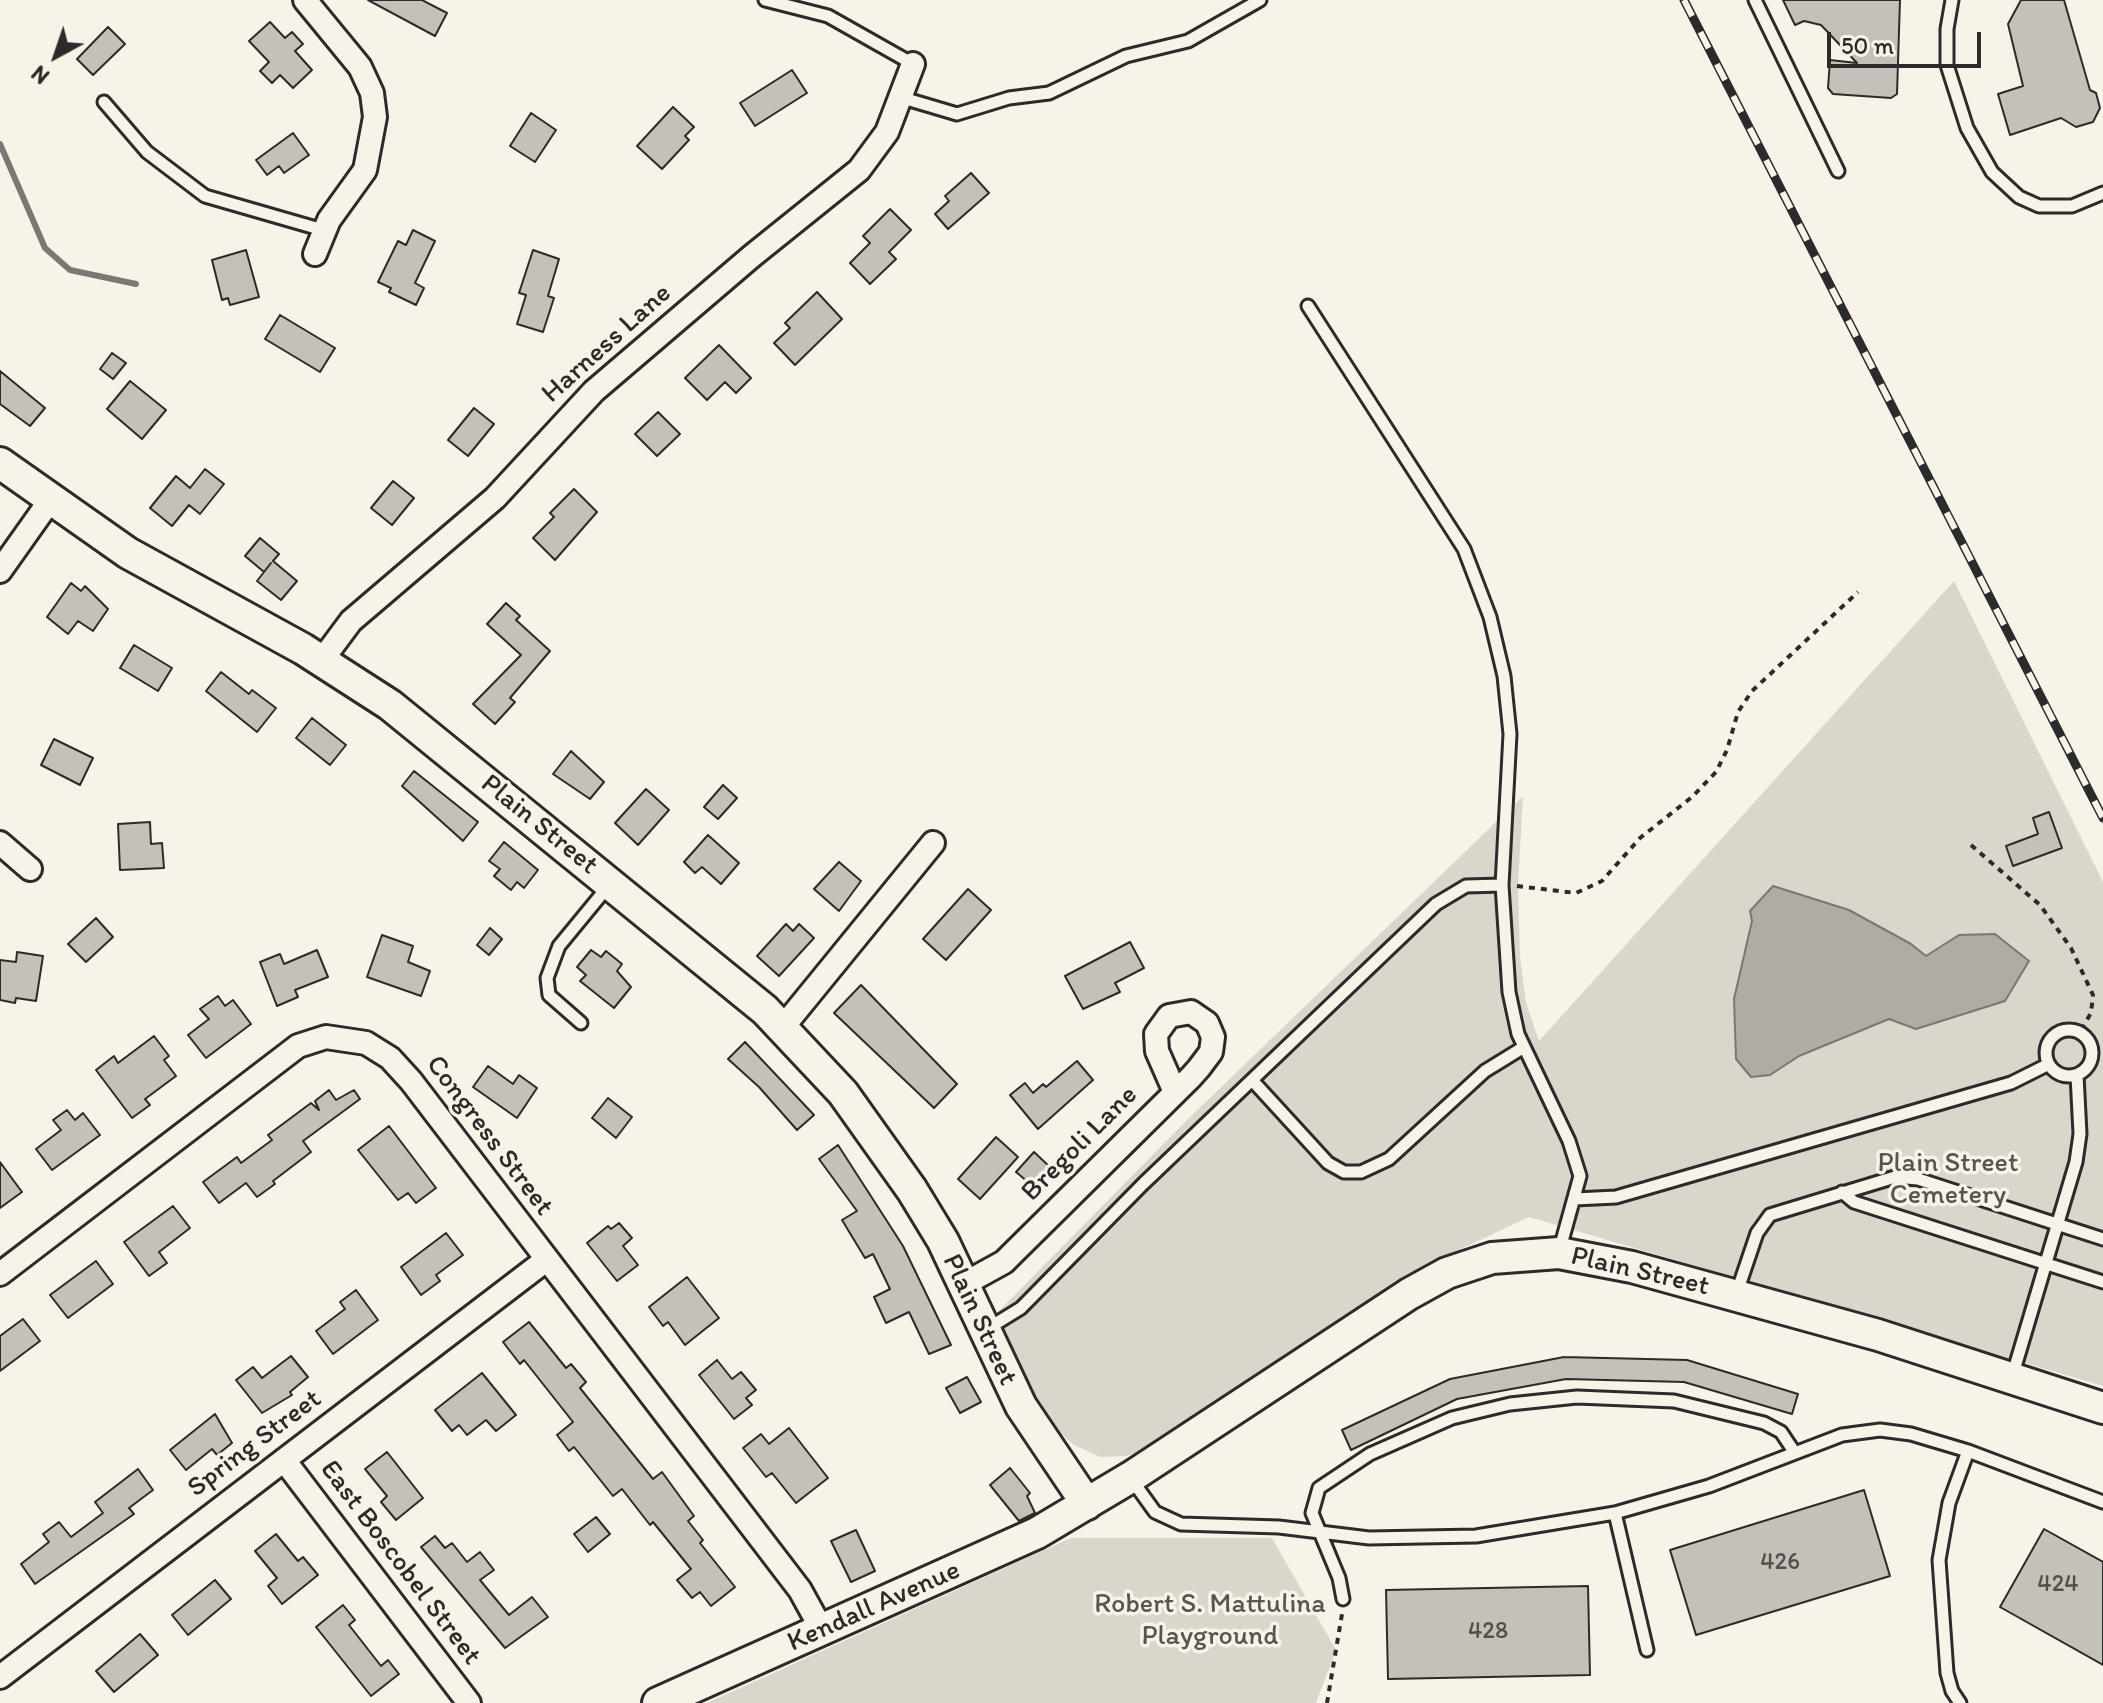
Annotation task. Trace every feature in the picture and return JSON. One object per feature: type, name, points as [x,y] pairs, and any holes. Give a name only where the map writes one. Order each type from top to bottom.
[{"type":"street","points":[[305,0],[360,67],[374,105],[375,127],[365,170],[323,230],[315,254]]},
{"type":"street","name":"Harness Lane","points":[[322,660],[351,621],[495,498],[594,391],[752,256],[859,170],[887,132],[903,98],[913,64]]},
{"type":"street","name":"Plain Street","points":[[0,463],[146,564],[322,660],[406,717],[783,1027],[822,1068],[866,1123],[934,1224],[1021,1406],[1087,1504],[1447,1273],[1508,1255],[1559,1253],[1609,1261],[2012,1378],[2103,1408]]},
{"type":"street","points":[[0,571],[51,499]]},
{"type":"street","points":[[0,843],[30,869]]},
{"type":"street","points":[[783,1027],[933,843]]},
{"type":"street","name":"Bregoli Lane","points":[[964,1284],[1004,1262],[1175,1092],[1211,1052],[1210,1028],[1200,1016],[1186,1011],[1169,1016],[1159,1025],[1156,1045],[1175,1092]]},
{"type":"street","name":"Congress Street","points":[[0,1274],[286,1055],[326,1037],[353,1039],[390,1058],[800,1590],[822,1630]]},
{"type":"street","name":"Spring Street","points":[[0,1677],[546,1260]]},
{"type":"street","name":"East Boscobel Street","points":[[284,1460],[469,1703]]},
{"type":"street","name":"Kendall Avenue","points":[[658,1703],[994,1554],[1087,1504]]},
{"type":"lane","points":[[765,0],[800,6],[828,16],[913,64]]},
{"type":"lane","points":[[903,98],[957,114],[1009,98],[1049,93],[1126,56],[1188,41],[1260,0]]},
{"type":"lane","points":[[1755,0],[1838,171]]},
{"type":"lane","points":[[1952,0],[1947,29],[1947,65],[1967,128],[1992,172],[2019,197],[2039,206],[2072,206],[2103,193]]},
{"type":"lane","points":[[104,102],[147,152],[205,196],[323,230]]},
{"type":"lane","points":[[1308,306],[1459,542],[1485,599],[1509,710],[1510,762],[1502,885],[1506,976],[1524,1047],[1575,1155],[1580,1176],[1559,1253]]},
{"type":"lane","points":[[581,1023],[549,995],[547,978],[559,946],[611,883]]},
{"type":"lane","points":[[984,1331],[1021,1308],[1126,1201],[1436,904],[1466,886],[1502,885]]},
{"type":"lane","points":[[2062,1030],[2080,1032],[2098,1049],[2088,1068],[2077,1075],[2058,1073],[2049,1064],[2046,1051],[2050,1039],[2062,1030]]},
{"type":"lane","points":[[1252,1080],[1328,1163],[1344,1172],[1361,1172],[1389,1159],[1485,1071],[1524,1047]]},
{"type":"lane","points":[[1575,1199],[1595,1201],[1616,1197],[2011,1083],[2049,1064]]},
{"type":"lane","points":[[2012,1378],[2048,1263],[2079,1148],[2077,1075]]},
{"type":"lane","points":[[1736,1296],[1764,1220],[1778,1211],[1887,1178],[1910,1178],[2103,1239]]},
{"type":"lane","points":[[1842,1192],[1854,1202],[2103,1282]]},
{"type":"lane","points":[[1343,1599],[1339,1578],[1319,1533],[1313,1504],[1319,1488],[1333,1475],[1420,1431],[1470,1412],[1510,1404],[1601,1396],[1697,1405],[1764,1423],[1781,1432],[1795,1453]]},
{"type":"lane","points":[[1131,1477],[1155,1512],[1172,1522],[1279,1527],[1369,1538],[1476,1536],[1615,1513],[1709,1486],[1842,1435],[1880,1430],[1911,1434],[1968,1451],[2103,1502]]},
{"type":"lane","points":[[1960,1703],[1952,1691],[1947,1673],[1939,1560],[1949,1503],[1968,1451]]},
{"type":"lane","points":[[1615,1513],[1647,1650]]},
{"type":"path","points":[[1502,885],[1576,893],[1584,892],[1602,881],[1640,838],[1692,797],[1716,772],[1727,750],[1738,712],[1752,691],[1858,592]]},
{"type":"path","points":[[1971,845],[2034,899],[2064,936],[2093,995],[2091,1013],[2080,1032]]},
{"type":"path","points":[[1327,1703],[1336,1665],[1343,1599]]},
{"type":"green space","name":"Plain Street Cemetery","points":[[1954,581],[2103,882],[2103,1386],[1529,1217],[1408,1274],[1154,1446],[1127,1456],[1100,1457],[1074,1445],[1060,1433],[1041,1407],[996,1314],[1185,1122],[1523,796],[1518,885],[1520,957],[1526,1003],[1539,1041]],"holes":[[[1750,911],[1911,944],[1926,956],[1959,935],[1956,1014],[1916,1029],[1890,1019],[1799,1056],[1770,1075],[1734,999],[1752,921]]]},
{"type":"green space","name":"Robert S. Mattulina Playground","points":[[1071,1538],[1272,1538],[1336,1650],[1316,1703],[707,1703]]},
{"type":"shaded area","points":[[1773,886],[1849,910],[1911,944],[1926,956],[1959,935],[1995,934],[2029,961],[2005,1001],[1916,1029],[1889,1019],[1799,1056],[1770,1075],[1751,1077],[1736,1059],[1734,999],[1752,921],[1750,911]]},
{"type":"building","points":[[368,0],[422,0],[447,13],[435,36]]},
{"type":"building","points":[[1783,0],[1900,0],[1897,94],[1891,98],[1833,94],[1828,88],[1830,60],[1857,63],[1821,25],[1804,21],[1795,25]]},
{"type":"building","points":[[2021,0],[2064,0],[2090,90],[2096,93],[2100,108],[2093,122],[2076,127],[2061,118],[2010,135],[1998,94],[2023,86],[2008,24]]},
{"type":"building","points":[[270,22],[285,38],[292,32],[303,44],[295,51],[312,70],[293,88],[280,75],[272,83],[260,71],[269,62],[249,41]]},
{"type":"building","points":[[108,27],[125,44],[93,75],[77,59]]},
{"type":"building","points":[[792,70],[807,93],[755,126],[740,103]]},
{"type":"building","points":[[673,107],[694,127],[685,136],[689,140],[662,169],[637,146]]},
{"type":"building","points":[[531,113],[556,130],[535,162],[510,146]]},
{"type":"building","points":[[293,133],[309,155],[284,173],[279,166],[267,175],[256,160]]},
{"type":"building","points":[[971,173],[989,193],[948,229],[935,214],[949,201],[945,196]]},
{"type":"building","points":[[890,209],[911,230],[889,252],[896,259],[870,284],[850,263],[870,243],[863,236]]},
{"type":"building","points":[[413,230],[435,241],[415,283],[424,288],[416,305],[389,292],[391,288],[378,282],[398,241],[406,245]]},
{"type":"building","points":[[246,250],[259,297],[230,305],[228,298],[222,300],[212,260]]},
{"type":"building","points":[[533,250],[559,259],[548,296],[554,298],[543,332],[517,324],[526,295],[519,293]]},
{"type":"building","points":[[817,292],[842,319],[795,365],[774,343],[790,328],[785,323]]},
{"type":"building","points":[[280,315],[335,348],[320,372],[265,339]]},
{"type":"building","points":[[719,345],[751,378],[736,393],[725,382],[707,400],[685,378]]},
{"type":"building","points":[[112,353],[126,363],[113,379],[100,369]]},
{"type":"building","points":[[0,371],[45,408],[30,426],[0,404]]},
{"type":"building","points":[[130,381],[166,410],[142,439],[107,409]]},
{"type":"building","points":[[474,408],[494,424],[468,456],[448,440]]},
{"type":"building","points":[[658,412],[680,434],[657,456],[635,434]]},
{"type":"building","points":[[205,469],[224,484],[200,514],[189,505],[172,526],[150,508],[176,476],[190,488]]},
{"type":"building","points":[[393,481],[414,498],[392,525],[371,508]]},
{"type":"building","points":[[574,489],[597,512],[555,560],[533,538],[554,517],[550,513]]},
{"type":"building","points":[[260,538],[279,554],[273,561],[297,581],[281,600],[257,581],[264,572],[245,556]]},
{"type":"building","points":[[71,583],[81,591],[85,586],[108,609],[93,631],[78,621],[68,634],[47,617]]},
{"type":"building","points":[[506,603],[520,616],[516,620],[550,651],[510,698],[515,702],[495,724],[473,704],[521,655],[487,624]]},
{"type":"building","points":[[134,645],[172,668],[158,691],[120,668]]},
{"type":"building","points":[[221,672],[249,694],[252,690],[276,708],[257,732],[206,691]]},
{"type":"building","points":[[312,718],[346,745],[330,765],[296,738]]},
{"type":"building","points":[[54,739],[93,758],[80,785],[41,765]]},
{"type":"building","points":[[571,751],[604,782],[590,799],[553,774]]},
{"type":"building","points":[[414,771],[478,822],[463,841],[402,786]]},
{"type":"building","points":[[723,785],[737,798],[718,819],[704,807]]},
{"type":"building","points":[[646,789],[669,810],[638,845],[615,823]]},
{"type":"building","points":[[2049,812],[2062,848],[2013,866],[2006,846],[2038,834],[2033,818]]},
{"type":"building","points":[[150,822],[151,844],[162,843],[164,868],[120,870],[118,824]]},
{"type":"building","points":[[708,835],[739,863],[721,884],[702,867],[695,873],[684,862]]},
{"type":"building","points":[[504,842],[538,870],[524,888],[517,882],[511,890],[494,876],[500,869],[489,861]]},
{"type":"building","points":[[839,862],[861,881],[839,911],[814,889]]},
{"type":"building","points":[[968,889],[991,910],[946,960],[923,939]]},
{"type":"building","points":[[96,918],[113,937],[86,962],[68,944]]},
{"type":"building","points":[[786,924],[793,931],[799,924],[814,938],[779,976],[757,956]]},
{"type":"building","points":[[490,928],[502,939],[489,955],[477,945]]},
{"type":"building","points":[[382,935],[413,946],[408,962],[430,971],[421,996],[367,977]]},
{"type":"building","points":[[1130,942],[1144,968],[1115,983],[1120,992],[1083,1009],[1065,976]]},
{"type":"building","points":[[317,950],[328,977],[295,990],[298,997],[277,1006],[260,962],[280,954],[284,964]]},
{"type":"building","points":[[591,950],[601,957],[606,951],[622,964],[617,971],[631,987],[614,1008],[580,981],[586,975],[577,967]]},
{"type":"building","points":[[17,952],[43,956],[36,1001],[16,998],[15,1003],[0,1000],[0,960],[16,962]]},
{"type":"building","points":[[861,985],[957,1084],[934,1108],[834,1013]]},
{"type":"building","points":[[218,996],[225,1006],[233,1000],[251,1024],[206,1058],[188,1035],[209,1019],[200,1009]]},
{"type":"building","points":[[154,1036],[169,1056],[164,1060],[176,1076],[145,1099],[150,1105],[132,1118],[96,1070],[114,1056],[118,1063]]},
{"type":"building","points":[[745,1042],[814,1115],[797,1130],[759,1087],[728,1059]]},
{"type":"building","points":[[1077,1061],[1093,1080],[1038,1129],[1010,1095],[1025,1083],[1033,1093],[1043,1084],[1046,1087]]},
{"type":"building","points":[[488,1066],[513,1084],[519,1075],[537,1088],[517,1118],[473,1087]]},
{"type":"building","points":[[329,1090],[336,1100],[354,1090],[360,1099],[303,1141],[311,1152],[273,1181],[275,1184],[257,1197],[246,1183],[219,1203],[203,1182],[237,1157],[241,1163],[272,1140],[268,1135],[311,1103],[319,1110],[315,1101]]},
{"type":"building","points":[[608,1098],[632,1117],[616,1138],[592,1118]]},
{"type":"building","points":[[67,1110],[75,1120],[83,1113],[100,1135],[52,1170],[36,1149],[61,1130],[53,1120]]},
{"type":"building","points":[[389,1126],[436,1188],[416,1203],[408,1193],[398,1200],[358,1150]]},
{"type":"building","points":[[996,1137],[1018,1157],[980,1199],[958,1179]]},
{"type":"building","points":[[838,1145],[903,1246],[951,1345],[929,1354],[909,1312],[886,1323],[874,1297],[890,1289],[873,1254],[865,1258],[842,1220],[857,1211],[819,1159]]},
{"type":"building","points":[[1034,1152],[1052,1169],[1035,1188],[1016,1172]]},
{"type":"building","points":[[0,1162],[22,1192],[0,1208]]},
{"type":"building","points":[[173,1206],[190,1228],[159,1252],[167,1263],[149,1276],[124,1242]]},
{"type":"building","points":[[619,1223],[632,1238],[623,1246],[638,1265],[617,1281],[587,1243],[608,1226],[611,1229]]},
{"type":"building","points":[[446,1233],[463,1255],[436,1275],[440,1281],[421,1295],[401,1267]]},
{"type":"building","points":[[96,1261],[113,1284],[68,1318],[50,1295]]},
{"type":"building","points":[[687,1277],[719,1318],[685,1345],[668,1322],[663,1326],[649,1307]]},
{"type":"building","points":[[356,1290],[378,1320],[333,1354],[316,1331],[345,1309],[340,1302]]},
{"type":"building","points":[[23,1319],[40,1341],[0,1371],[0,1336]]},
{"type":"building","points":[[529,1322],[566,1368],[571,1364],[586,1382],[580,1388],[653,1479],[662,1472],[694,1516],[688,1521],[703,1540],[700,1543],[735,1587],[711,1606],[700,1592],[692,1598],[677,1580],[691,1569],[653,1522],[650,1525],[622,1489],[613,1496],[574,1447],[569,1451],[557,1435],[573,1422],[524,1360],[520,1364],[503,1342]]},
{"type":"building","points":[[291,1356],[308,1377],[290,1392],[292,1395],[262,1413],[236,1380],[253,1367],[262,1378]]},
{"type":"building","points":[[1564,1357],[1687,1360],[1798,1394],[1792,1414],[1684,1382],[1566,1379],[1457,1399],[1351,1450],[1342,1430],[1450,1379]]},
{"type":"building","points":[[717,1360],[732,1379],[741,1372],[756,1390],[746,1398],[752,1405],[734,1419],[699,1375]]},
{"type":"building","points":[[482,1373],[516,1415],[496,1431],[486,1420],[467,1435],[459,1425],[452,1431],[435,1410]]},
{"type":"building","points":[[967,1377],[981,1402],[960,1413],[946,1388]]},
{"type":"building","points":[[215,1414],[232,1443],[217,1455],[212,1449],[186,1470],[170,1450]]},
{"type":"building","points":[[789,1428],[828,1478],[796,1503],[772,1473],[766,1477],[743,1448],[761,1434],[769,1444]]},
{"type":"building","points":[[387,1452],[423,1498],[396,1520],[381,1502],[387,1496],[365,1469]]},
{"type":"building","points":[[1010,1468],[1030,1493],[1027,1496],[1035,1513],[1019,1521],[990,1485]]},
{"type":"building","points":[[138,1469],[153,1490],[129,1508],[134,1514],[35,1584],[21,1564],[49,1542],[43,1534],[59,1522],[71,1537],[103,1513],[95,1502]]},
{"type":"building","points":[[1864,1490],[1890,1576],[1696,1635],[1670,1550]]},
{"type":"building","points":[[596,1517],[610,1534],[588,1552],[574,1534]]},
{"type":"building","points":[[2044,1529],[2103,1562],[2103,1665],[2000,1607]]},
{"type":"building","points":[[856,1530],[875,1571],[851,1582],[831,1541]]},
{"type":"building","points":[[276,1534],[298,1561],[303,1557],[318,1575],[282,1604],[268,1586],[277,1578],[255,1551]]},
{"type":"building","points":[[435,1536],[445,1548],[452,1543],[467,1562],[480,1552],[494,1570],[480,1580],[509,1615],[532,1597],[548,1617],[505,1648],[421,1547]]},
{"type":"building","points":[[215,1580],[231,1599],[188,1635],[172,1615]]},
{"type":"building","points":[[1588,1586],[1590,1675],[1388,1679],[1386,1590]]},
{"type":"building","points":[[343,1605],[355,1620],[349,1625],[381,1666],[388,1660],[399,1674],[371,1696],[316,1627]]},
{"type":"building","points":[[140,1634],[158,1655],[114,1692],[96,1671]]},
{"type":"waterway","points":[[0,144],[45,248],[70,270],[136,284]]},
{"type":"railway","points":[[1684,0],[2103,818]]}]
